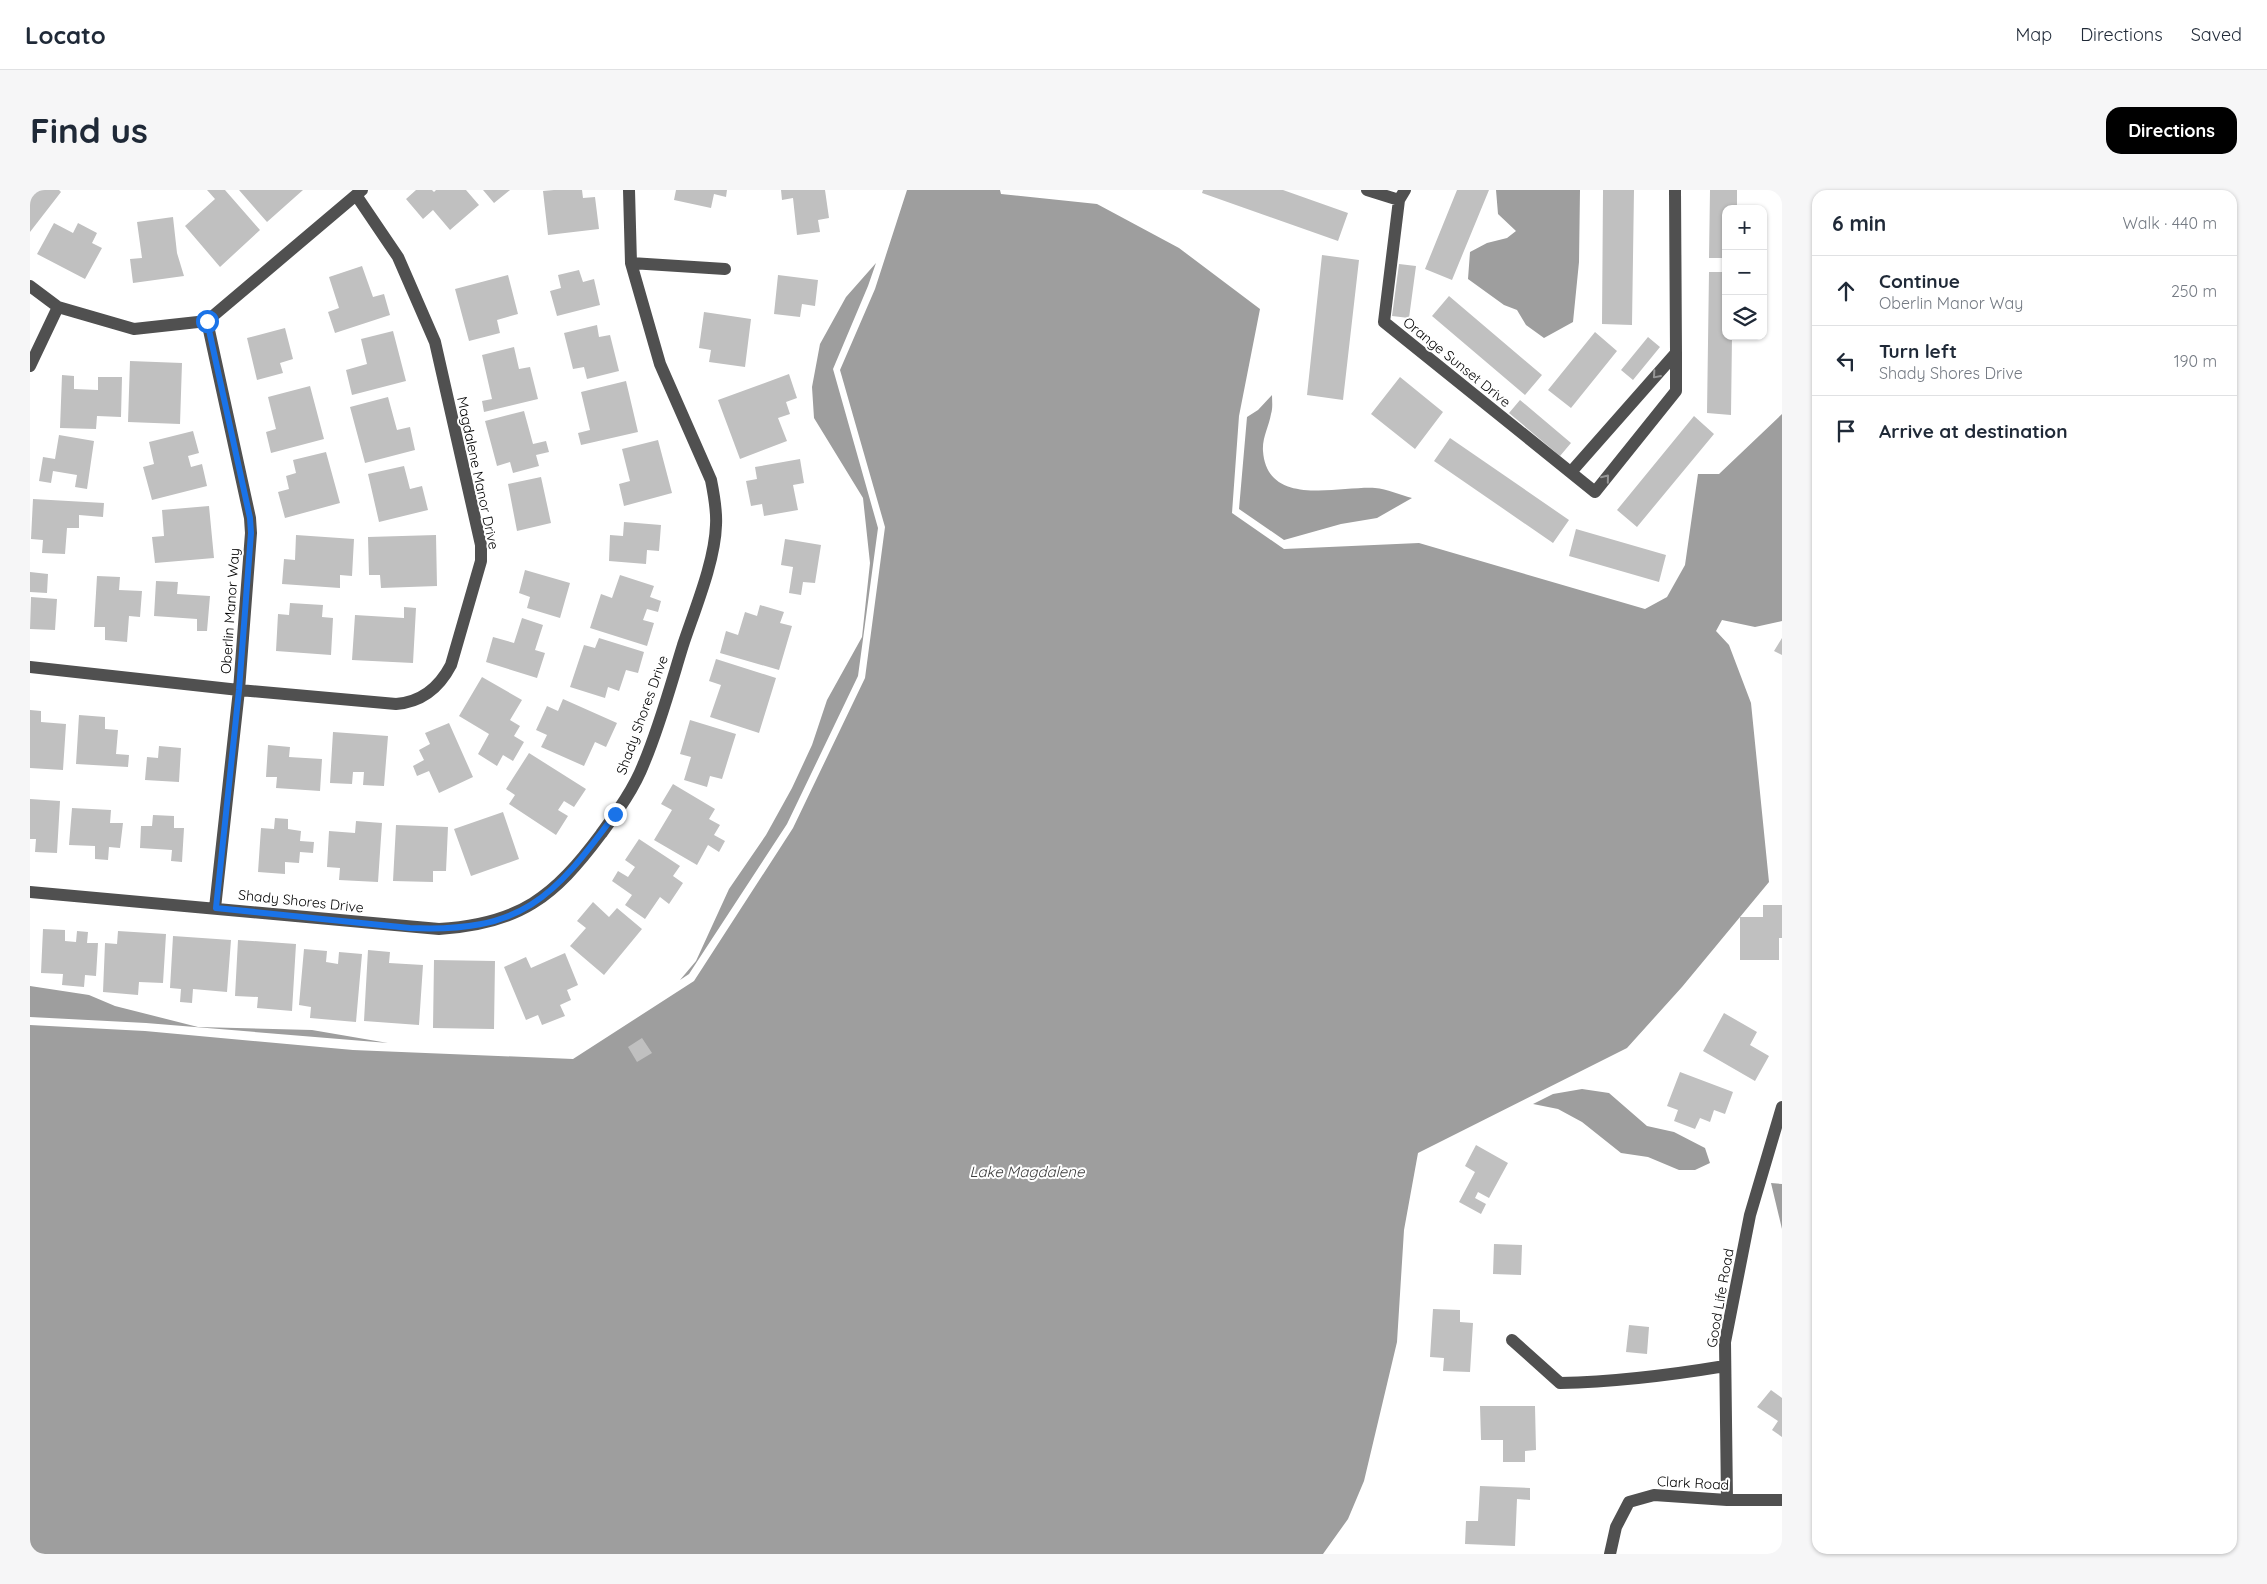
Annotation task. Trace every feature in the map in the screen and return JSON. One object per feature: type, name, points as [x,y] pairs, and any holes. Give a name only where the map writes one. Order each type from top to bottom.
[{"type":"street","name":"Shady Shores Drive","points":[[30,892],[216,908],[410,928],[447,929],[484,924],[523,910],[549,894],[570,874],[620,808],[644,764],[659,723],[711,555],[716,525],[715,500],[711,480],[660,364],[631,263],[630,190]]},
{"type":"street","points":[[1367,190],[1402,195]]},
{"type":"street","name":"Orange Sunset Drive","points":[[1402,195],[1384,322],[1595,492],[1676,391],[1675,190]]},
{"type":"street","name":"Magdalene Manor Drive","points":[[30,667],[239,690],[380,703],[407,703],[418,699],[438,685],[451,665],[481,561],[481,545],[435,342],[398,257],[360,193],[207,321]]},
{"type":"street","points":[[631,263],[726,269]]},
{"type":"street","points":[[30,286],[58,306],[134,329],[207,321]]},
{"type":"street","points":[[30,366],[58,306]]},
{"type":"street","name":"Oberlin Manor Way","points":[[207,321],[250,518],[250,546],[239,690],[216,908]]},
{"type":"street","points":[[1570,472],[1676,353]]},
{"type":"street","name":"Good Life Road","points":[[1727,1500],[1725,1342],[1750,1215],[1782,1106]]},
{"type":"street","points":[[1512,1340],[1560,1383],[1588,1383],[1726,1366]]},
{"type":"street","name":"Clark Road","points":[[1610,1554],[1616,1527],[1629,1502],[1654,1494],[1727,1500],[1782,1500]]},
{"type":"water","name":"Lake Magdalene","points":[[907,190],[1000,190],[1001,194],[1097,204],[1179,248],[1260,309],[1239,416],[1232,513],[1284,549],[1419,543],[1645,609],[1667,597],[1685,565],[1698,474],[1719,474],[1782,414],[1782,621],[1755,627],[1722,620],[1716,631],[1729,645],[1751,703],[1769,882],[1682,987],[1627,1048],[1418,1153],[1404,1230],[1397,1342],[1364,1481],[1348,1519],[1323,1554],[30,1554],[30,1025],[145,1031],[353,1050],[573,1059],[694,981],[793,828],[865,678],[885,527],[840,370],[875,289]]},
{"type":"water","points":[[1496,190],[1580,190],[1579,262],[1573,322],[1544,338],[1526,325],[1517,310],[1504,305],[1468,279],[1470,252],[1487,243],[1507,238],[1516,231],[1498,214]]},
{"type":"water","points":[[876,263],[833,369],[878,528],[858,676],[787,824],[689,974],[680,980],[696,961],[729,889],[766,835],[792,788],[812,745],[827,700],[862,637],[870,563],[863,498],[814,418],[812,387],[820,344],[846,297]]},
{"type":"water","points":[[1272,395],[1272,409],[1263,451],[1267,469],[1277,481],[1291,487],[1307,490],[1375,488],[1412,498],[1377,518],[1341,524],[1284,540],[1239,509],[1247,417],[1258,410]]},
{"type":"water","points":[[30,986],[89,995],[115,1006],[198,1027],[312,1030],[388,1043],[146,1023],[30,1017]]},
{"type":"water","points":[[1582,1089],[1609,1093],[1647,1126],[1674,1132],[1705,1148],[1710,1163],[1695,1170],[1679,1170],[1648,1157],[1621,1153],[1582,1122],[1558,1109],[1533,1104],[1553,1094]]},
{"type":"water","points":[[1771,1183],[1782,1184],[1782,1229]]},
{"type":"building","points":[[30,190],[59,190],[61,192],[30,232]]},
{"type":"building","points":[[207,190],[225,190],[260,230],[220,267],[185,226],[215,199]]},
{"type":"building","points":[[239,190],[303,190],[267,222]]},
{"type":"building","points":[[416,190],[432,190],[434,192],[436,190],[466,190],[479,205],[450,230],[433,210],[423,219],[406,199]]},
{"type":"building","points":[[483,190],[510,190],[494,203]]},
{"type":"building","points":[[582,190],[583,198],[595,197],[599,229],[548,235],[543,191]]},
{"type":"building","points":[[676,190],[727,190],[726,197],[714,194],[711,208],[674,200]]},
{"type":"building","points":[[781,190],[825,190],[829,218],[818,220],[820,232],[797,235],[793,198],[782,200]]},
{"type":"building","points":[[1203,190],[1283,190],[1348,213],[1338,241],[1202,193]]},
{"type":"building","points":[[1457,190],[1489,190],[1452,280],[1425,269]]},
{"type":"building","points":[[1603,190],[1634,190],[1632,325],[1602,324]]},
{"type":"building","points":[[1710,190],[1737,190],[1737,205],[1722,205],[1722,258],[1709,258]]},
{"type":"building","points":[[173,217],[177,253],[184,276],[133,283],[130,259],[142,258],[137,222]]},
{"type":"building","points":[[54,223],[73,233],[78,223],[97,233],[92,243],[102,248],[85,279],[37,254]]},
{"type":"building","points":[[1322,255],[1359,260],[1343,400],[1307,395]]},
{"type":"building","points":[[1399,264],[1416,266],[1409,318],[1392,316]]},
{"type":"building","points":[[362,266],[373,297],[384,294],[390,315],[335,333],[328,312],[339,308],[329,277]]},
{"type":"building","points":[[579,270],[583,282],[594,279],[600,305],[557,316],[550,291],[561,288],[558,275]]},
{"type":"building","points":[[1709,272],[1722,272],[1722,340],[1732,340],[1731,415],[1707,413]]},
{"type":"building","points":[[508,275],[518,314],[497,320],[500,333],[469,341],[455,289]]},
{"type":"building","points":[[778,275],[818,280],[815,306],[802,304],[800,317],[774,314]]},
{"type":"building","points":[[1449,296],[1542,375],[1525,395],[1432,316]]},
{"type":"building","points":[[704,312],[751,319],[745,367],[709,362],[711,350],[699,348]]},
{"type":"building","points":[[597,325],[599,337],[610,335],[619,371],[587,379],[584,367],[573,369],[564,333]]},
{"type":"building","points":[[285,328],[293,359],[280,363],[283,373],[257,380],[247,338]]},
{"type":"building","points":[[393,331],[406,381],[352,395],[346,370],[367,364],[361,339]]},
{"type":"building","points":[[1595,332],[1617,351],[1571,408],[1548,390]]},
{"type":"building","points":[[1648,337],[1660,347],[1633,380],[1621,370]]},
{"type":"building","points":[[514,347],[519,369],[530,367],[538,399],[484,412],[482,401],[492,399],[482,355]]},
{"type":"building","points":[[130,361],[182,363],[180,424],[128,422]]},
{"type":"building","points":[[789,374],[797,398],[786,402],[790,414],[778,418],[787,441],[740,459],[718,400]]},
{"type":"building","points":[[62,375],[74,376],[74,389],[98,390],[98,377],[122,377],[121,417],[97,416],[96,429],[60,428]]},
{"type":"building","points":[[1400,377],[1443,412],[1415,449],[1371,414]]},
{"type":"building","points":[[626,381],[638,432],[581,445],[578,433],[590,430],[581,392]]},
{"type":"building","points":[[310,386],[324,439],[271,453],[266,432],[276,429],[268,397]]},
{"type":"building","points":[[388,397],[397,430],[410,427],[415,450],[365,463],[350,407]]},
{"type":"building","points":[[1520,400],[1571,443],[1560,456],[1509,413]]},
{"type":"building","points":[[524,411],[533,444],[546,441],[549,452],[536,455],[539,466],[513,473],[510,462],[497,466],[485,421]]},
{"type":"building","points":[[1694,416],[1714,434],[1637,527],[1617,510]]},
{"type":"building","points":[[193,431],[199,453],[188,456],[191,467],[202,464],[207,486],[152,500],[143,467],[154,464],[149,442]]},
{"type":"building","points":[[59,435],[94,441],[87,489],[75,487],[77,475],[53,471],[51,483],[39,481],[43,457],[55,459]]},
{"type":"building","points":[[1450,438],[1569,520],[1553,543],[1434,461]]},
{"type":"building","points":[[658,440],[672,493],[624,506],[619,484],[630,481],[622,449]]},
{"type":"building","points":[[326,452],[340,503],[285,518],[278,492],[289,489],[286,476],[296,473],[293,460]]},
{"type":"building","points":[[800,459],[804,483],[793,485],[798,510],[764,516],[762,504],[751,506],[746,481],[757,479],[755,467]]},
{"type":"building","points":[[404,466],[410,489],[422,486],[428,510],[379,522],[368,474]]},
{"type":"building","points":[[541,477],[551,523],[517,531],[508,484]]},
{"type":"building","points":[[33,499],[104,503],[103,517],[79,515],[79,528],[67,528],[65,554],[42,553],[43,540],[31,539]]},
{"type":"building","points":[[209,506],[214,558],[155,563],[152,537],[164,536],[162,510]]},
{"type":"building","points":[[624,522],[661,525],[659,551],[647,550],[646,564],[609,561],[610,535],[623,536]]},
{"type":"building","points":[[1576,529],[1666,555],[1659,582],[1569,556]]},
{"type":"building","points":[[296,535],[354,539],[352,576],[340,575],[340,588],[282,584],[284,559],[295,560]]},
{"type":"building","points":[[436,535],[437,586],[381,588],[380,575],[369,575],[368,537]]},
{"type":"building","points":[[785,539],[821,545],[815,583],[803,582],[801,595],[789,593],[793,567],[781,565]]},
{"type":"building","points":[[525,570],[570,583],[560,618],[527,608],[530,597],[519,593]]},
{"type":"building","points":[[30,572],[48,574],[47,593],[30,592]]},
{"type":"building","points":[[620,575],[654,586],[650,597],[661,601],[658,612],[647,609],[643,620],[654,623],[647,646],[590,628],[601,594],[612,598]]},
{"type":"building","points":[[97,576],[120,577],[119,590],[142,591],[140,617],[129,616],[127,642],[105,640],[105,627],[94,627]]},
{"type":"building","points":[[156,581],[178,582],[177,594],[210,596],[207,631],[197,631],[197,619],[154,616]]},
{"type":"building","points":[[31,597],[57,599],[55,630],[30,629]]},
{"type":"building","points":[[290,603],[323,605],[322,617],[333,618],[331,655],[276,651],[278,614],[289,615]]},
{"type":"building","points":[[760,605],[784,612],[780,623],[792,626],[779,670],[720,653],[726,631],[738,635],[745,612],[757,616]]},
{"type":"building","points":[[404,607],[416,608],[413,663],[352,660],[355,615],[404,618]]},
{"type":"building","points":[[522,618],[543,625],[535,650],[545,653],[537,678],[486,662],[493,637],[514,643]]},
{"type":"building","points":[[599,638],[644,652],[638,673],[626,670],[619,691],[608,687],[605,698],[570,687],[584,645],[595,648]]},
{"type":"building","points":[[1782,638],[1782,655],[1774,651]]},
{"type":"building","points":[[716,659],[776,678],[759,733],[710,717],[721,685],[709,681]]},
{"type":"building","points":[[482,677],[522,700],[510,720],[520,726],[514,736],[524,742],[513,761],[503,755],[497,766],[478,754],[489,734],[459,716]]},
{"type":"building","points":[[563,699],[617,723],[606,747],[595,742],[584,766],[541,747],[547,735],[536,730],[547,706],[558,711]]},
{"type":"building","points":[[30,710],[41,711],[41,722],[66,724],[63,770],[30,768]]},
{"type":"building","points":[[79,715],[105,717],[105,729],[118,730],[116,754],[129,755],[128,767],[76,764]]},
{"type":"building","points":[[690,720],[736,734],[722,779],[710,776],[707,787],[684,780],[691,757],[680,754]]},
{"type":"building","points":[[449,723],[473,777],[439,793],[429,771],[417,776],[413,766],[424,760],[419,750],[430,744],[425,733]]},
{"type":"building","points":[[333,732],[388,736],[384,786],[363,785],[364,772],[353,772],[352,784],[330,783]]},
{"type":"building","points":[[268,745],[290,747],[289,757],[322,759],[320,791],[276,788],[277,777],[266,777]]},
{"type":"building","points":[[159,746],[181,748],[179,782],[145,780],[147,757],[158,758]]},
{"type":"building","points":[[529,753],[586,789],[574,807],[564,801],[558,810],[568,816],[556,835],[509,804],[515,795],[506,789]]},
{"type":"building","points":[[673,784],[715,809],[709,819],[720,825],[714,835],[725,841],[719,852],[708,845],[697,865],[654,840],[672,810],[661,804]]},
{"type":"building","points":[[30,799],[60,801],[57,853],[35,852],[36,839],[30,839]]},
{"type":"building","points":[[72,808],[111,810],[110,823],[123,823],[120,848],[109,847],[108,860],[95,859],[95,846],[69,845]]},
{"type":"building","points":[[503,812],[519,859],[471,876],[454,829]]},
{"type":"building","points":[[153,815],[174,816],[174,828],[184,828],[182,862],[171,861],[172,850],[140,848],[141,826],[152,826]]},
{"type":"building","points":[[275,818],[288,819],[288,829],[301,831],[300,841],[314,842],[313,853],[300,852],[299,863],[285,862],[285,874],[258,872],[261,828],[274,829]]},
{"type":"building","points":[[356,821],[382,823],[378,882],[339,880],[340,868],[327,867],[329,831],[355,833]]},
{"type":"building","points":[[396,825],[448,827],[446,871],[433,871],[433,882],[393,881]]},
{"type":"building","points":[[639,839],[680,866],[673,876],[683,883],[669,904],[660,897],[645,919],[625,905],[632,895],[612,881],[618,871],[628,877],[635,867],[625,860]]},
{"type":"building","points":[[593,902],[609,917],[617,908],[642,929],[604,975],[570,946],[586,928],[577,921]]},
{"type":"building","points":[[1763,905],[1782,905],[1782,938],[1779,938],[1779,960],[1740,960],[1740,917],[1763,917]]},
{"type":"building","points":[[43,929],[65,930],[65,941],[76,942],[77,931],[88,932],[87,943],[98,943],[96,976],[85,975],[84,987],[62,985],[63,974],[41,973]]},
{"type":"building","points":[[118,931],[166,934],[163,983],[139,982],[138,995],[103,992],[105,943],[117,944]]},
{"type":"building","points":[[173,936],[231,940],[227,992],[193,989],[192,1003],[180,1002],[181,989],[170,988]]},
{"type":"building","points":[[238,940],[296,944],[292,1011],[257,1008],[258,997],[235,996]]},
{"type":"building","points":[[304,949],[327,951],[326,962],[338,964],[339,952],[362,954],[356,1022],[310,1018],[311,1007],[299,1005]]},
{"type":"building","points":[[368,950],[390,952],[389,963],[423,965],[419,1025],[364,1021]]},
{"type":"building","points":[[565,953],[578,985],[567,990],[571,1000],[560,1005],[565,1016],[542,1025],[538,1015],[526,1020],[504,967],[526,957],[531,968]]},
{"type":"building","points":[[434,960],[495,961],[494,1029],[433,1028]]},
{"type":"building","points":[[1724,1013],[1757,1032],[1750,1045],[1769,1056],[1755,1081],[1703,1051]]},
{"type":"building","points":[[642,1038],[652,1053],[637,1062],[628,1047]]},
{"type":"building","points":[[1680,1072],[1733,1092],[1725,1114],[1714,1110],[1710,1122],[1700,1118],[1695,1129],[1674,1121],[1678,1110],[1667,1106]]},
{"type":"building","points":[[1476,1145],[1508,1163],[1489,1198],[1478,1192],[1475,1198],[1486,1204],[1481,1214],[1459,1202],[1475,1172],[1465,1166]]},
{"type":"building","points":[[1494,1244],[1522,1245],[1521,1275],[1493,1274]]},
{"type":"building","points":[[1433,1309],[1460,1310],[1460,1322],[1473,1323],[1470,1372],[1443,1371],[1444,1358],[1430,1357]]},
{"type":"building","points":[[1629,1325],[1649,1327],[1647,1354],[1626,1352]]},
{"type":"building","points":[[1771,1390],[1782,1398],[1782,1437],[1772,1430],[1778,1421],[1757,1407]]},
{"type":"building","points":[[1480,1406],[1535,1406],[1536,1450],[1525,1451],[1525,1462],[1503,1462],[1503,1440],[1481,1440]]},
{"type":"building","points":[[1480,1486],[1530,1488],[1530,1500],[1517,1499],[1515,1546],[1465,1544],[1466,1521],[1478,1521]]},
{"type":"route","points":[[207,321],[250,518],[251,533],[239,690],[216,908],[410,928],[461,928],[484,924],[510,916],[549,894],[570,874],[615,814]]}]
